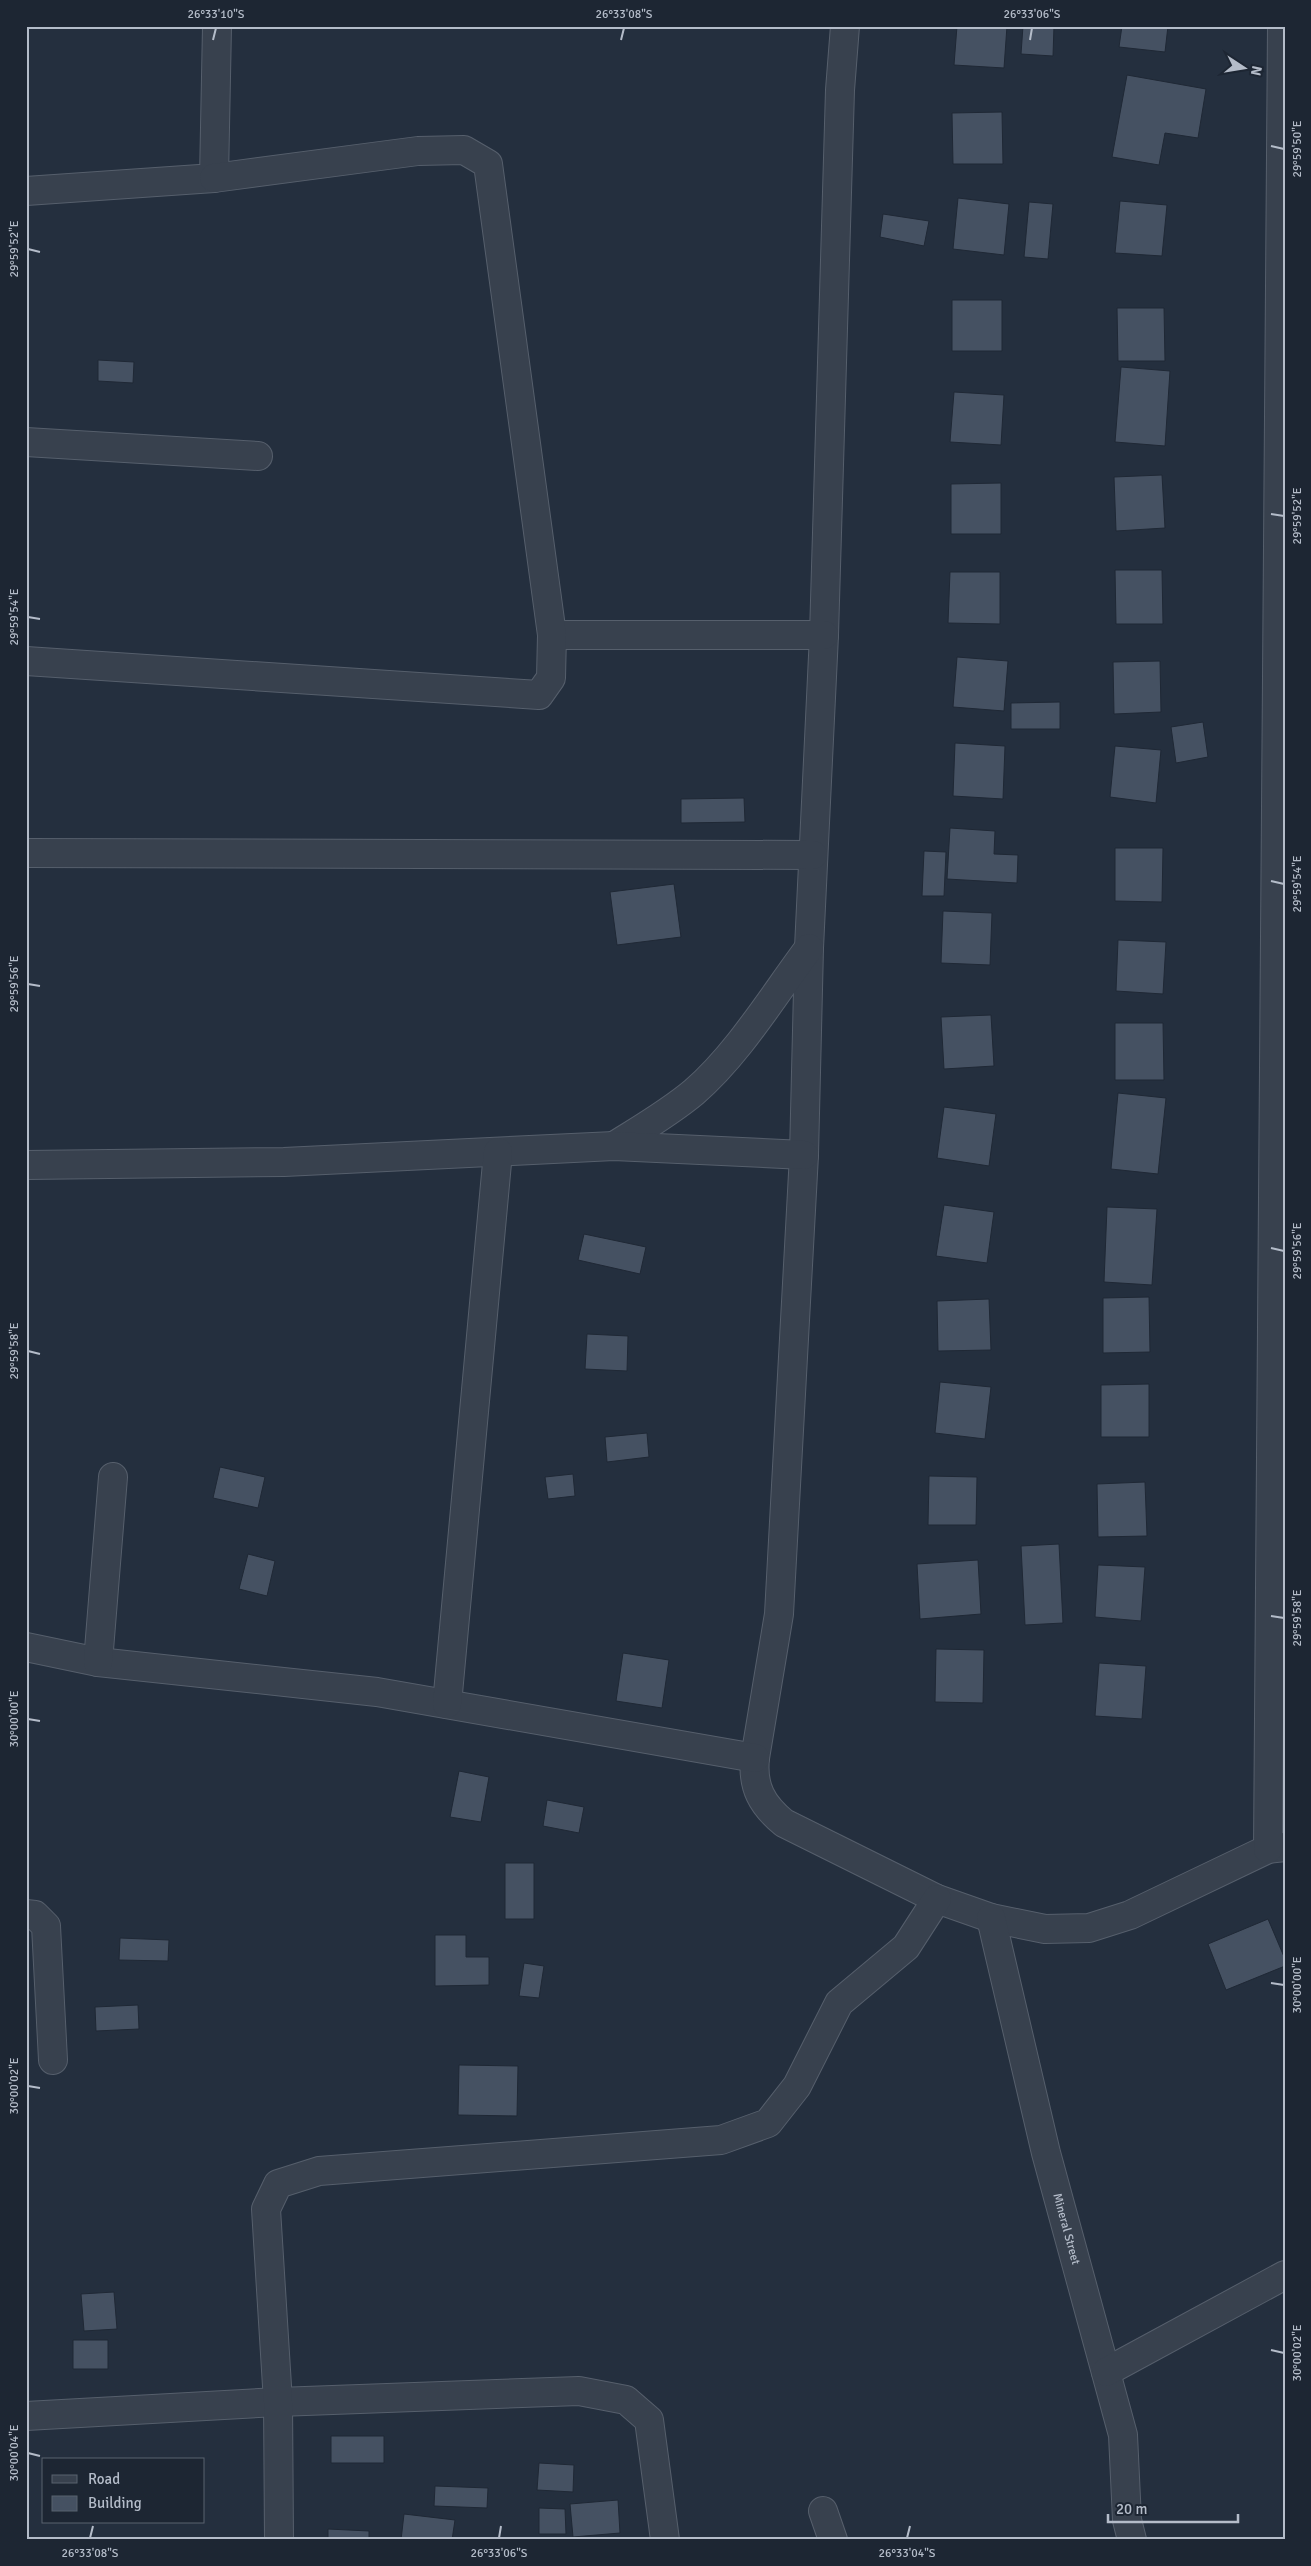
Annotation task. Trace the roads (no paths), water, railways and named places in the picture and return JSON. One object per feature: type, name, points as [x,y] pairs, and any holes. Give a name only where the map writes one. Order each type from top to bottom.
[{"type":"street","points":[[214,178],[217,26]]},
{"type":"street","points":[[845,26],[840,90],[824,635],[808,948],[804,1155],[779,1614],[754,1774],[756,1787],[771,1812],[784,1823],[937,1898],[991,1918],[1045,1930],[1089,1928],[1130,1914],[1276,1848],[1282,26]]},
{"type":"street","points":[[26,191],[214,178],[418,151],[464,150],[488,164],[552,635],[551,678],[539,695],[26,661]]},
{"type":"street","points":[[26,442],[258,456]]},
{"type":"street","points":[[552,635],[824,635]]},
{"type":"street","points":[[26,853],[813,855]]},
{"type":"street","points":[[614,1146],[658,1119],[694,1092],[727,1058],[808,948]]},
{"type":"street","points":[[26,1165],[284,1162],[614,1146],[804,1155]]},
{"type":"street","points":[[447,1704],[498,1152]]},
{"type":"street","points":[[98,1662],[113,1477]]},
{"type":"street","points":[[26,1647],[98,1662],[377,1692],[756,1758]]},
{"type":"street","points":[[279,2540],[278,2402],[266,2210],[278,2184],[319,2171],[721,2140],[768,2123],[797,2086],[839,2004],[906,1947],[937,1898]]},
{"type":"street","points":[[26,1914],[35,1915],[46,1926],[53,2060]]},
{"type":"street","name":"Mineral Street","points":[[991,1918],[1046,2153],[1123,2435],[1127,2520],[1132,2540]]},
{"type":"street","points":[[1106,2372],[1285,2275]]},
{"type":"street","points":[[26,2416],[278,2402],[579,2391],[626,2400],[648,2420],[665,2540]]},
{"type":"street","points":[[824,2510],[833,2540]]}]
